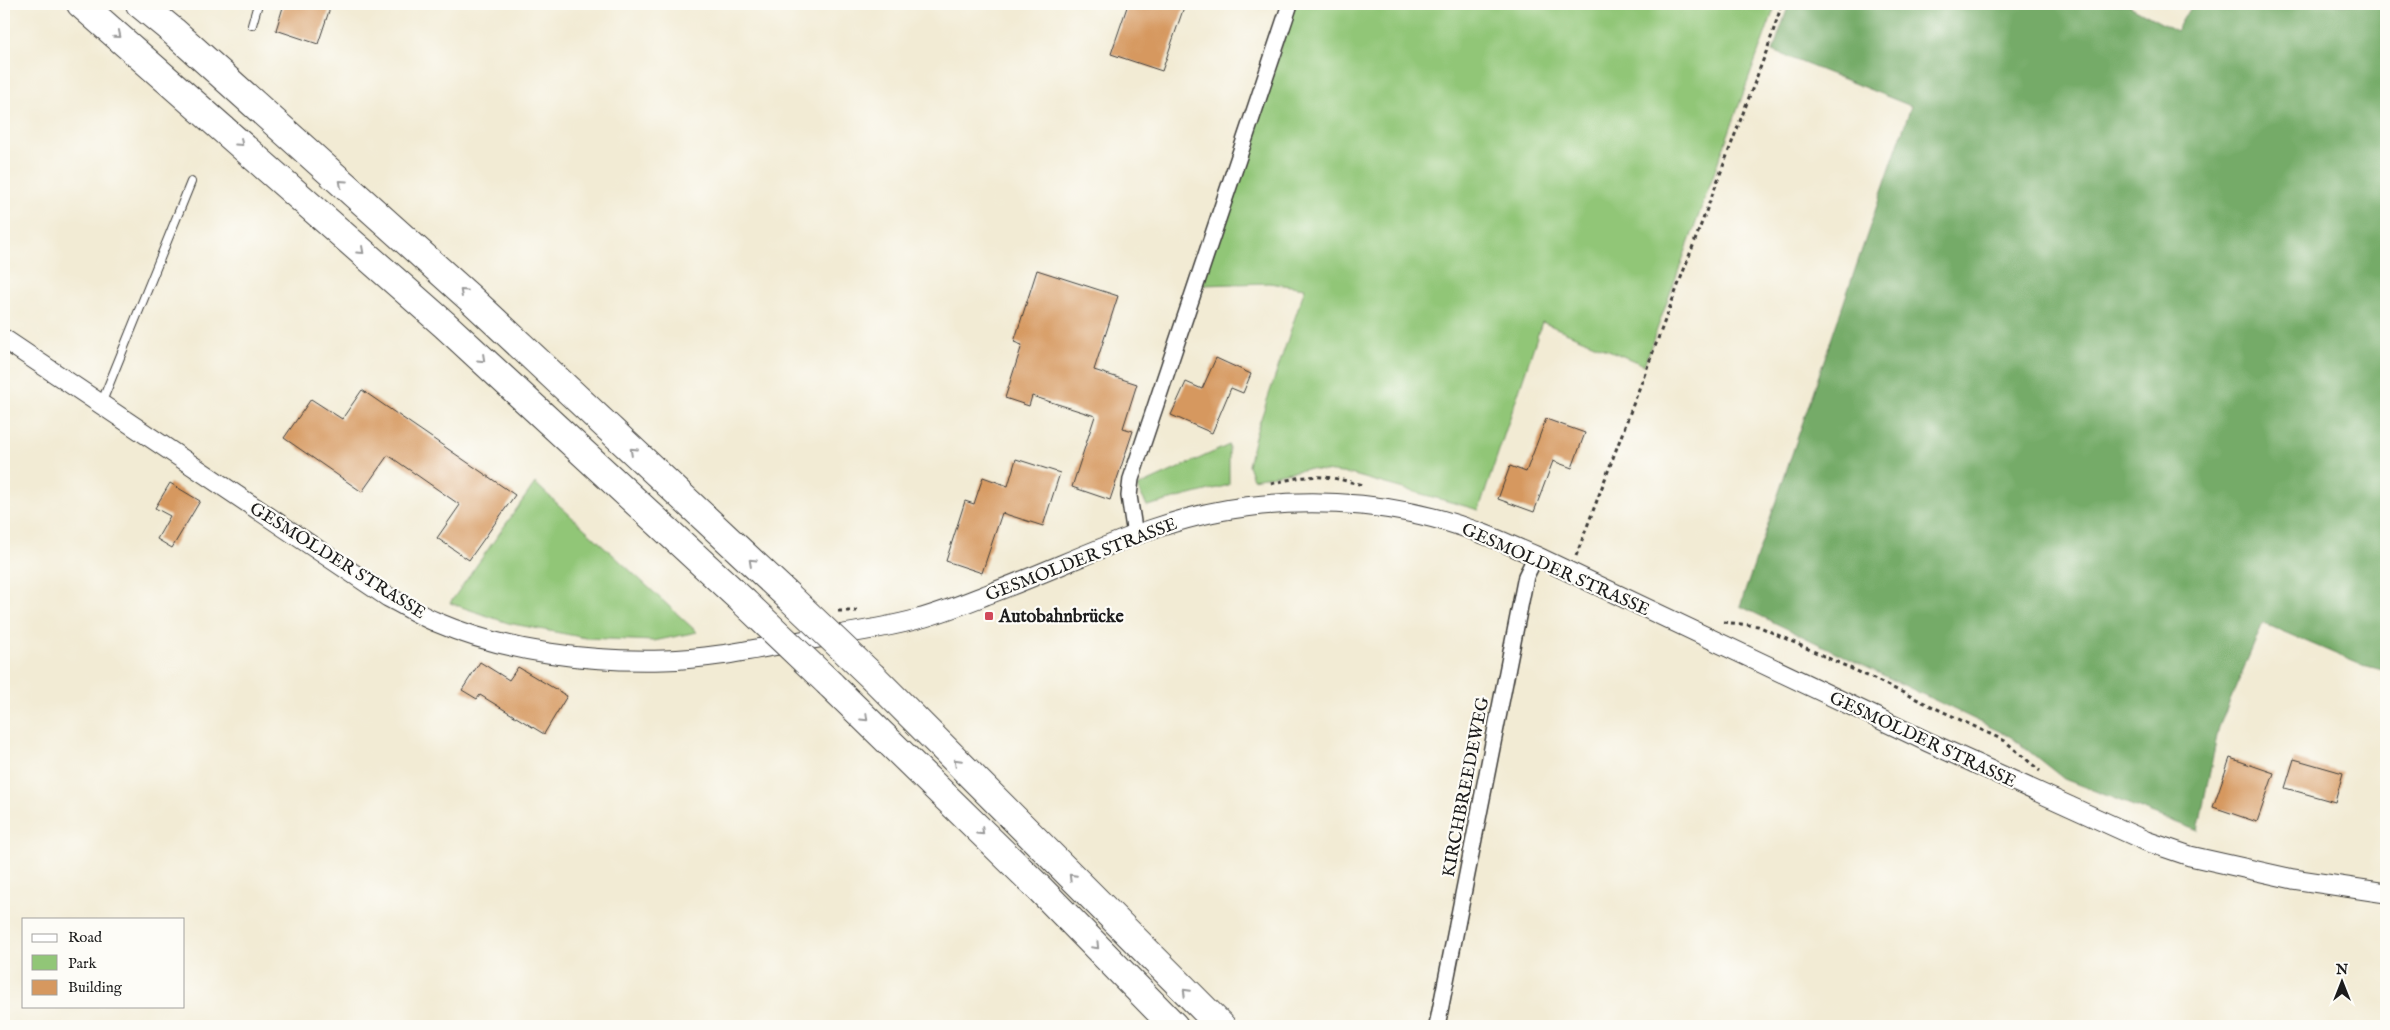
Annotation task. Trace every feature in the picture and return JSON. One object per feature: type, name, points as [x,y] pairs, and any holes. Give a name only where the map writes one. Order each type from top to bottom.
[{"type":"highway","points":[[81,4],[445,325],[743,602],[1041,890],[1174,1026]]},
{"type":"highway","points":[[140,4],[173,31],[471,299],[787,595],[874,678],[1221,1026]]},
{"type":"street","points":[[1135,535],[1129,496],[1131,479],[1290,4]]},
{"type":"street","name":"GESMOLDER STRASSE","points":[[4,339],[388,597],[435,622],[485,639],[534,650],[582,656],[667,660],[722,655],[898,624],[936,613],[989,594],[1135,535],[1188,518],[1244,507],[1306,502],[1346,503],[1418,515],[1474,530],[1536,556],[1928,742],[2146,841],[2190,856],[2293,879],[2386,893]]},
{"type":"street","name":"KIRCHBREEDEWEG","points":[[1436,1026],[1526,576],[1536,556]]},
{"type":"lane","points":[[252,25],[258,4]]},
{"type":"lane","points":[[101,404],[191,182]]},
{"type":"path","points":[[1567,570],[1582,539],[1768,47],[1782,4]]},
{"type":"path","points":[[829,613],[860,611]]},
{"type":"green space","points":[[1295,4],[1776,4],[1644,365],[1542,322],[1479,510],[1350,474],[1307,469],[1253,479],[1248,465],[1256,433],[1305,288],[1269,283],[1202,285]]},
{"type":"green space","points":[[1789,4],[2126,4],[2176,31],[2192,4],[2386,4],[2386,671],[2359,664],[2263,623],[2219,727],[2198,831],[2064,779],[2011,737],[1740,606],[1911,106],[1773,51]]},
{"type":"green space","points":[[1229,445],[1229,485],[1147,506],[1137,487]]},
{"type":"green space","points":[[535,483],[697,632],[654,641],[586,638],[508,623],[450,603]]},
{"type":"building","points":[[284,4],[315,4],[330,8],[318,44],[276,30]]},
{"type":"building","points":[[1128,4],[1185,4],[1162,71],[1111,54]]},
{"type":"building","points":[[1037,270],[1118,296],[1094,370],[1137,384],[1123,428],[1133,431],[1110,500],[1072,487],[1095,416],[1032,396],[1029,406],[1005,398],[1022,345],[1014,342]]},
{"type":"building","points":[[1216,358],[1251,374],[1243,393],[1231,388],[1212,433],[1171,415],[1186,382],[1202,389]]},
{"type":"building","points":[[362,390],[515,495],[469,560],[437,538],[460,505],[388,455],[362,492],[284,438],[311,399],[342,419]]},
{"type":"building","points":[[1546,419],[1585,433],[1572,468],[1553,461],[1534,512],[1498,499],[1510,466],[1526,472]]},
{"type":"building","points":[[1016,459],[1060,473],[1043,526],[1002,513],[982,573],[946,561],[965,501],[974,504],[983,477],[1008,486]]},
{"type":"building","points":[[170,483],[200,501],[172,548],[157,539],[170,516],[155,508]]},
{"type":"building","points":[[480,662],[509,680],[518,667],[567,696],[544,734],[480,695],[477,699],[462,690]]},
{"type":"building","points":[[2230,758],[2274,773],[2257,822],[2213,807]]},
{"type":"building","points":[[2294,759],[2343,773],[2335,802],[2285,788]]},
{"type":"place","name":"Autobahnbrücke","points":[[989,616]]}]
